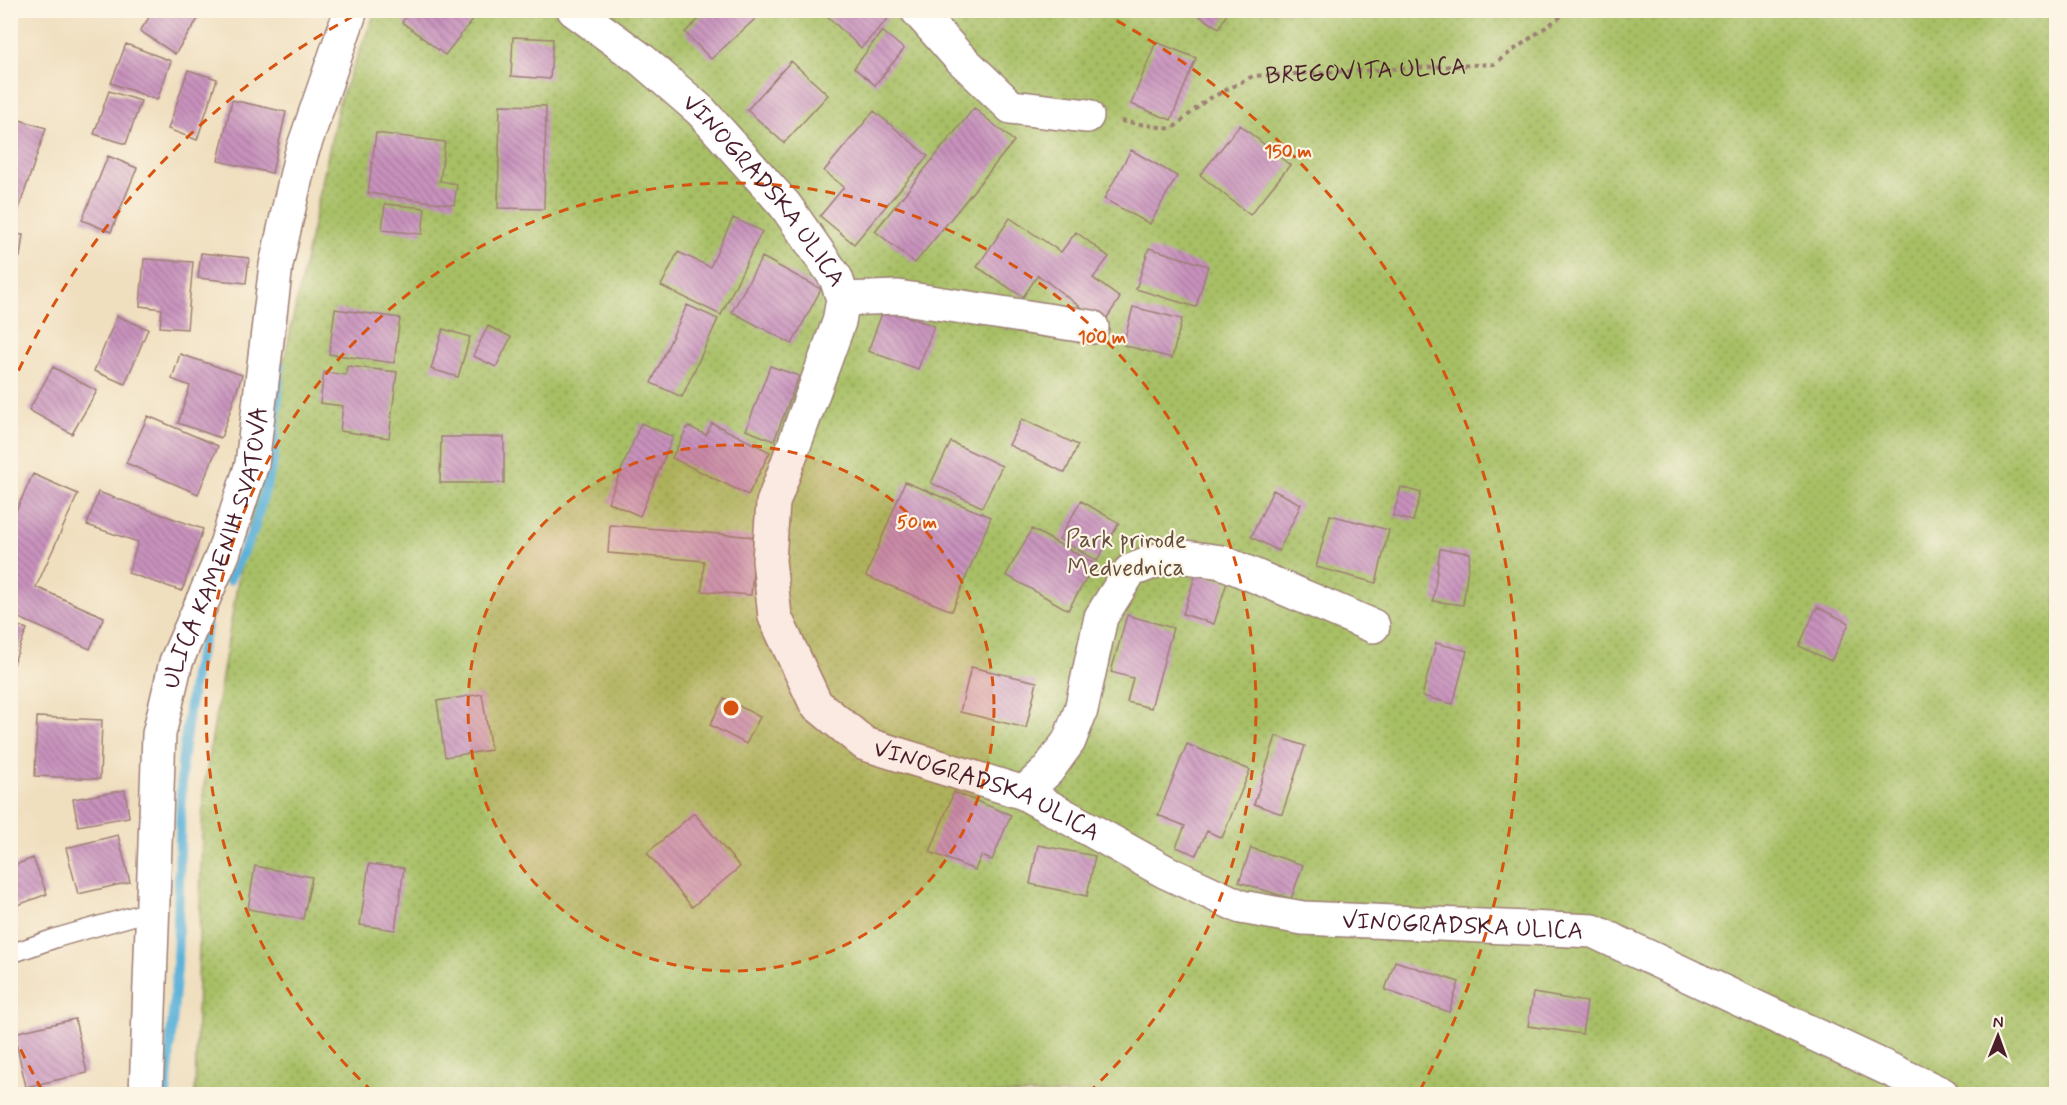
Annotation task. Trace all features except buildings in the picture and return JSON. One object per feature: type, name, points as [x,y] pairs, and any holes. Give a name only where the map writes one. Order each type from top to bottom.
[{"type":"street","name":"ULICA KAMENIH SVATOVA","points":[[146,1095],[159,734],[176,662],[223,554],[252,464],[276,265],[301,155],[351,10]]},
{"type":"street","name":"VINOGRADSKA ULICA","points":[[574,10],[642,60],[701,111],[785,205],[836,278],[843,299],[839,322],[773,503],[769,560],[776,617],[816,704],[865,744],[1024,793],[1166,872],[1241,907],[1303,918],[1593,931],[1941,1095]]},
{"type":"street","points":[[917,10],[956,54],[1011,107],[1087,116]]},
{"type":"street","points":[[843,299],[898,297],[1092,327]]},
{"type":"street","points":[[1024,793],[1048,770],[1069,741],[1082,710],[1101,617],[1130,571],[1172,555],[1222,562],[1372,626]]},
{"type":"lane","points":[[10,954],[56,938],[154,910]]},
{"type":"path","name":"BREGOVITA ULICA","points":[[1087,116],[1172,129],[1205,101],[1253,76],[1494,64],[1570,10]]},
{"type":"green space","name":"Park prirode Medvednica","points":[[376,11],[2056,11],[2056,1094],[195,1094],[203,793],[242,556],[340,99]]},
{"type":"waterway","points":[[229,580],[254,529],[273,461],[280,365]]},
{"type":"waterway","points":[[166,1094],[177,967],[182,762],[194,675],[207,627]]}]
